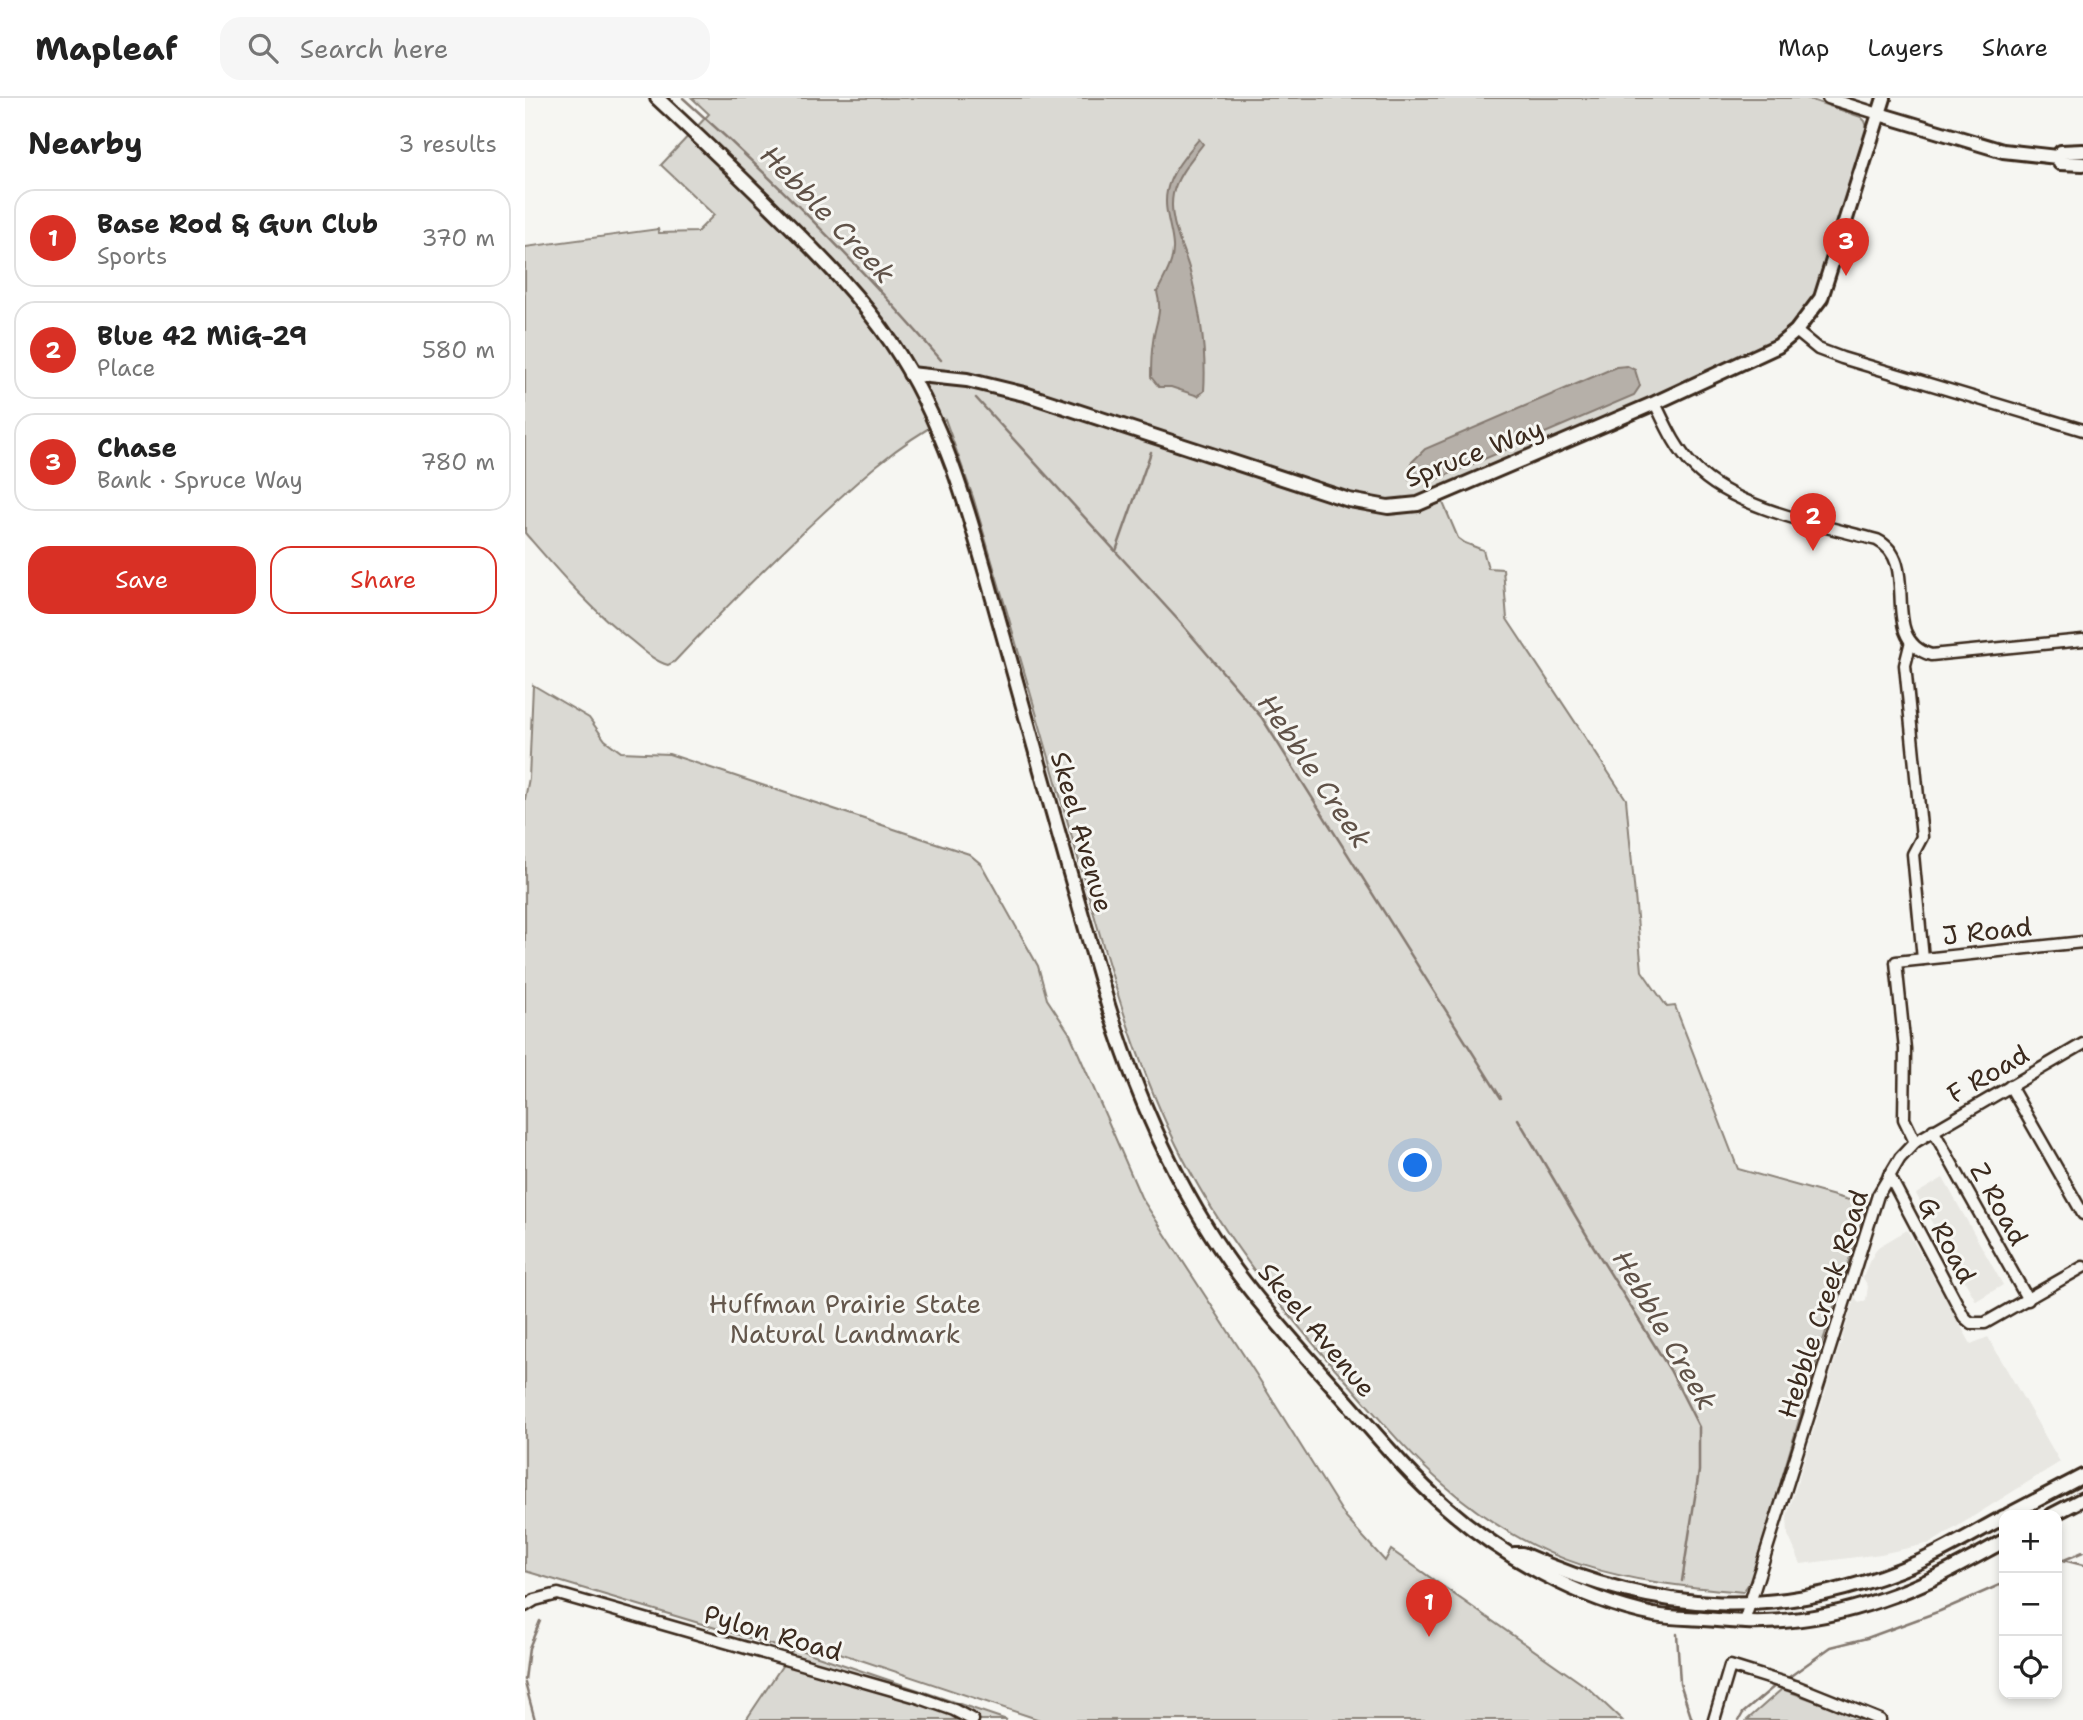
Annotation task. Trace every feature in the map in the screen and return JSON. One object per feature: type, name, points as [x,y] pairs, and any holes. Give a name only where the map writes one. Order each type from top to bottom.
[{"type":"street","name":"Skeel Avenue","points":[[657,98],[733,169],[834,271],[891,342],[911,374],[936,423],[969,514],[1127,1065],[1174,1169],[1210,1231],[1245,1282],[1322,1374],[1444,1506],[1521,1563],[1555,1580],[1654,1615],[1744,1622],[1809,1617],[1881,1600],[1940,1575],[1999,1544]]},
{"type":"street","points":[[1828,98],[1979,145],[2003,151],[2057,157]]},
{"type":"street","name":"Spruce Way","points":[[911,374],[967,380],[1018,392],[1349,500],[1388,507],[1418,504],[1655,403],[1778,346],[1796,331],[1821,298],[1884,98]]},
{"type":"street","points":[[2057,157],[2061,152],[2083,151]]},
{"type":"street","points":[[2057,157],[2060,163],[2083,164]]},
{"type":"street","points":[[1796,331],[1818,349],[1842,358],[2083,429]]},
{"type":"street","points":[[1655,403],[1679,450],[1711,483],[1760,506],[1887,546],[1896,562],[1905,634],[1910,645],[1920,652],[1931,655],[2083,640]]},
{"type":"street","points":[[1910,645],[1905,665],[1922,837],[1913,854],[1923,959]]},
{"type":"street","name":"J Road","points":[[1915,1142],[1904,1119],[1905,1049],[1896,962],[2083,942]]},
{"type":"street","name":"F Road","points":[[1915,1142],[2010,1086],[2081,1049]]},
{"type":"street","points":[[2010,1086],[2083,1214]]},
{"type":"street","name":"Z Road","points":[[1933,1130],[2028,1300]]},
{"type":"street","name":"Hebble Creek Road","points":[[1744,1622],[1878,1195],[1889,1175],[1915,1142]]},
{"type":"street","name":"G Road","points":[[1889,1175],[1964,1317],[1971,1323],[1985,1323],[2028,1300]]},
{"type":"street","points":[[2028,1300],[2083,1268]]},
{"type":"street","name":"Skeel Avenue","points":[[2018,1510],[2083,1476]]},
{"type":"street","points":[[2062,1510],[2083,1499]]},
{"type":"street","name":"Skeel Avenue","points":[[1510,1553],[1522,1554],[1591,1582],[1627,1592],[1674,1600],[1749,1603],[1798,1599],[1856,1585],[1922,1561],[1999,1520]]},
{"type":"street","name":"Pylon Road","points":[[525,1606],[546,1596],[558,1594],[917,1697],[973,1720]]},
{"type":"street","points":[[1714,1720],[1730,1666],[1782,1682],[1880,1720]]},
{"type":"shaded area","points":[[1199,139],[1203,144],[1178,180],[1172,203],[1174,222],[1189,268],[1202,329],[1204,391],[1198,396],[1171,387],[1159,387],[1151,373],[1152,346],[1159,312],[1157,292],[1173,252],[1166,205],[1167,191],[1176,170]]},
{"type":"shaded area","points":[[1627,366],[1635,370],[1640,386],[1634,395],[1435,480],[1415,482],[1409,479],[1411,463],[1425,449],[1616,367]]},
{"type":"shaded area","points":[[1943,1178],[2003,1285],[1976,1301],[1916,1194]]},
{"type":"shaded area","points":[[1907,1230],[1971,1344],[1988,1337],[2060,1462],[1931,1543],[1881,1554],[1801,1564],[1788,1535],[1787,1516],[1855,1297],[1859,1303],[1866,1300],[1868,1286],[1863,1278],[1878,1247]]},
{"type":"green space","points":[[692,98],[1806,98],[1861,117],[1865,121],[1868,130],[1820,287],[1797,320],[1779,337],[1744,357],[1438,491],[1458,538],[1483,550],[1488,568],[1503,569],[1507,619],[1626,799],[1642,971],[1667,1007],[1675,1006],[1738,1169],[1867,1205],[1820,1350],[1752,1579],[1743,1592],[1658,1583],[1583,1565],[1548,1552],[1478,1512],[1430,1473],[1395,1436],[1303,1331],[1218,1219],[1166,1122],[1123,1011],[973,497],[945,419],[889,455],[855,484],[772,561],[674,662],[668,665],[649,655],[603,617],[525,533],[525,247],[658,229],[659,233],[697,232],[714,215],[661,165],[709,114]]},
{"type":"green space","name":"Huffman Prairie State Natural Landmark","points":[[533,685],[589,718],[605,740],[621,752],[669,754],[969,854],[981,864],[1038,966],[1047,999],[1070,1034],[1141,1197],[1346,1518],[1385,1561],[1391,1550],[1588,1688],[1622,1720],[1040,1720],[795,1638],[786,1639],[779,1647],[525,1571],[525,799],[529,778]]},
{"type":"green space","points":[[794,1648],[800,1650],[1007,1720],[746,1720]]},
{"type":"green space","points":[[1782,1689],[1867,1720],[1747,1720]]},
{"type":"waterway","name":"Hebble Creek","points":[[683,98],[817,224],[941,360]]},
{"type":"waterway","name":"Hebble Creek","points":[[976,398],[1179,621],[1262,718],[1501,1098]]},
{"type":"waterway","points":[[1116,551],[1151,452]]},
{"type":"waterway","name":"Hebble Creek","points":[[1518,1119],[1670,1370],[1699,1427],[1699,1471],[1682,1581]]},
{"type":"waterway","points":[[2062,1561],[2083,1552]]},
{"type":"waterway","points":[[2063,1560],[2083,1565]]},
{"type":"waterway","points":[[1785,1680],[1831,1647],[1867,1638],[1999,1585]]},
{"type":"waterway","points":[[525,1680],[529,1648],[540,1621]]},
{"type":"waterway","name":"Hebble Creek","points":[[1677,1634],[1680,1683],[1692,1720]]},
{"type":"waterway","points":[[525,1683],[535,1720]]},
{"type":"waterway","points":[[1739,1720],[1743,1713],[1776,1685]]},
{"type":"place","name":"Chase","points":[[1846,276]]},
{"type":"place","name":"Blue 42 MiG-29","points":[[1813,551]]},
{"type":"place","name":"Base Rod & Gun Club","points":[[1429,1637]]}]
